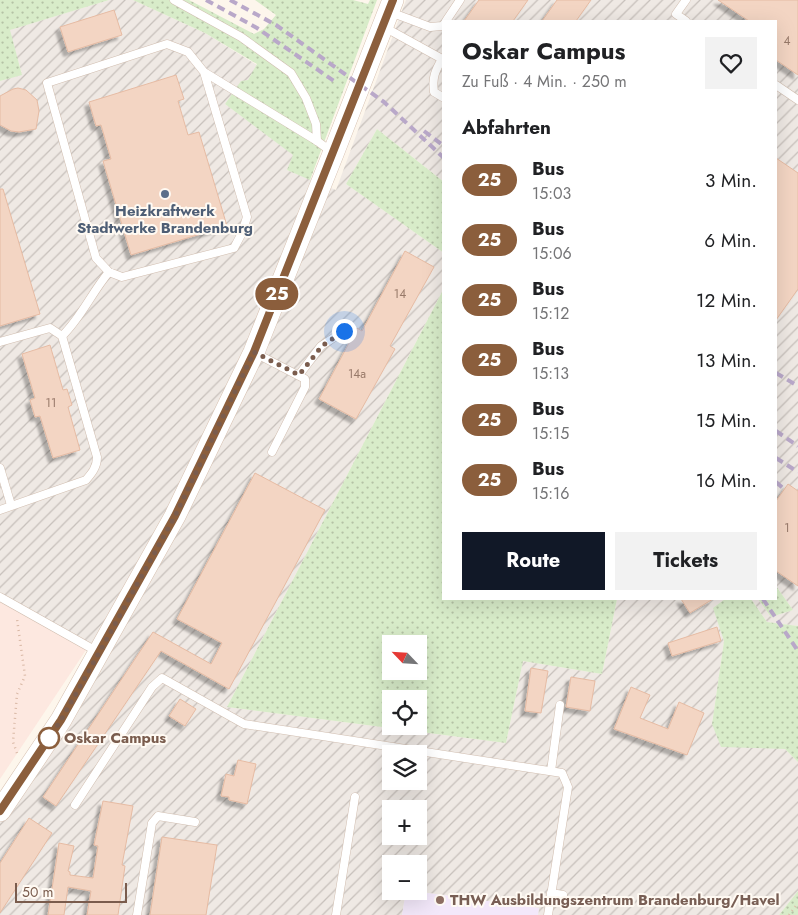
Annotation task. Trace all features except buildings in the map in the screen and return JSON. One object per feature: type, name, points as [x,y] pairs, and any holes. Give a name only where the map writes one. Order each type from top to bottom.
[{"type":"street","points":[[0,811],[61,720],[175,516],[254,352],[388,13]]},
{"type":"lane","points":[[174,0],[241,37],[291,73],[306,98],[316,124],[317,141]]},
{"type":"lane","points":[[447,20],[460,0]]},
{"type":"lane","points":[[685,20],[676,14],[686,0]]},
{"type":"lane","points":[[388,13],[430,27],[442,26]]},
{"type":"lane","points":[[388,13],[442,58]]},
{"type":"lane","points":[[204,72],[247,217],[242,232],[234,248],[122,277],[109,272],[96,258],[47,83],[167,44],[188,52],[204,72],[317,141],[333,154]]},
{"type":"lane","points":[[442,60],[432,80],[434,92],[442,97]]},
{"type":"lane","points":[[777,86],[798,100]]},
{"type":"lane","points":[[62,336],[72,327],[98,285],[109,272]]},
{"type":"lane","points":[[0,342],[50,328],[62,336],[97,463],[93,472],[86,480],[0,510]]},
{"type":"lane","points":[[299,375],[322,346],[344,331]]},
{"type":"lane","points":[[254,352],[305,379],[306,387],[272,452]]},
{"type":"lane","points":[[0,468],[11,505]]},
{"type":"lane","points":[[0,597],[99,653]]},
{"type":"lane","points":[[75,805],[152,687],[162,678],[244,724],[562,774],[568,787],[548,915]]},
{"type":"lane","points":[[551,771],[560,705]]},
{"type":"lane","points":[[336,915],[355,797]]},
{"type":"lane","points":[[137,915],[152,823],[158,816],[195,822]]},
{"type":"lane","points":[[551,893],[563,895]]},
{"type":"path","points":[[15,606],[25,676],[17,694],[13,742],[24,776]]},
{"type":"path","points":[[789,915],[798,903]]},
{"type":"shaded area","points":[[109,0],[133,0],[205,33],[257,65],[248,80],[241,82],[225,104],[294,155],[287,170],[336,190],[406,0],[798,0],[798,626],[767,622],[752,600],[759,600],[771,617],[793,610],[777,587],[777,20],[442,20],[442,180],[377,129],[346,184],[442,252],[442,292],[227,707],[382,727],[382,735],[427,735],[427,733],[506,743],[523,661],[602,674],[617,600],[724,600],[714,608],[724,641],[712,724],[785,749],[798,762],[798,891],[779,915],[538,915],[539,908],[427,893],[427,855],[382,855],[382,900],[404,900],[402,915],[0,915],[0,821],[99,653],[0,596],[0,81],[22,74],[9,30]]},
{"type":"shaded area","points":[[0,596],[88,647],[0,779]]},
{"type":"shaded area","name":"THW Ausbildungszentrum Brandenburg/Havel","points":[[427,893],[539,908],[538,915],[402,915],[404,900],[427,900]]},
{"type":"green space","points":[[0,0],[109,0],[10,30],[22,75],[0,81]]},
{"type":"green space","points":[[133,0],[189,0],[254,34],[264,29],[276,15],[255,0],[353,0],[368,4],[370,0],[377,0],[310,180],[287,170],[293,155],[225,104],[241,81],[248,80],[257,64],[205,33]]},
{"type":"green space","points":[[377,129],[442,180],[442,252],[346,184]]},
{"type":"green space","points":[[442,292],[442,600],[617,600],[602,674],[523,661],[506,743],[427,733],[427,690],[382,690],[382,727],[227,707]]},
{"type":"green space","points":[[777,587],[793,610],[771,617],[759,600],[777,600]]},
{"type":"green space","points":[[724,600],[752,600],[767,622],[798,626],[798,762],[785,749],[721,747],[712,724],[724,641],[713,608]]},
{"type":"green space","points":[[798,891],[798,915],[779,915]]},
{"type":"railway","points":[[206,0],[257,28],[334,81]]},
{"type":"railway","points":[[230,0],[276,25],[384,102],[442,156]]},
{"type":"railway","points":[[424,131],[442,144]]},
{"type":"railway","points":[[777,374],[798,386]]},
{"type":"railway","points":[[777,432],[798,446]]},
{"type":"railway","points":[[777,459],[798,472]]},
{"type":"railway","points":[[777,483],[784,489]]},
{"type":"railway","points":[[764,600],[798,651]]},
{"type":"bus line","name":"25","points":[[0,811],[61,720],[175,516],[254,352],[393,0]]},
{"type":"place","name":"Heizkraftwerk Stadtwerke Brandenburg","points":[[165,194]]},
{"type":"place","name":"Oskar Campus","points":[[49,738]]},
{"type":"place","name":"THW Ausbildungszentrum Brandenburg/Havel","points":[[440,900]]},
{"type":"route","points":[[49,738],[46,743],[61,720],[175,516],[254,352],[299,375],[322,346],[344,331]]}]
